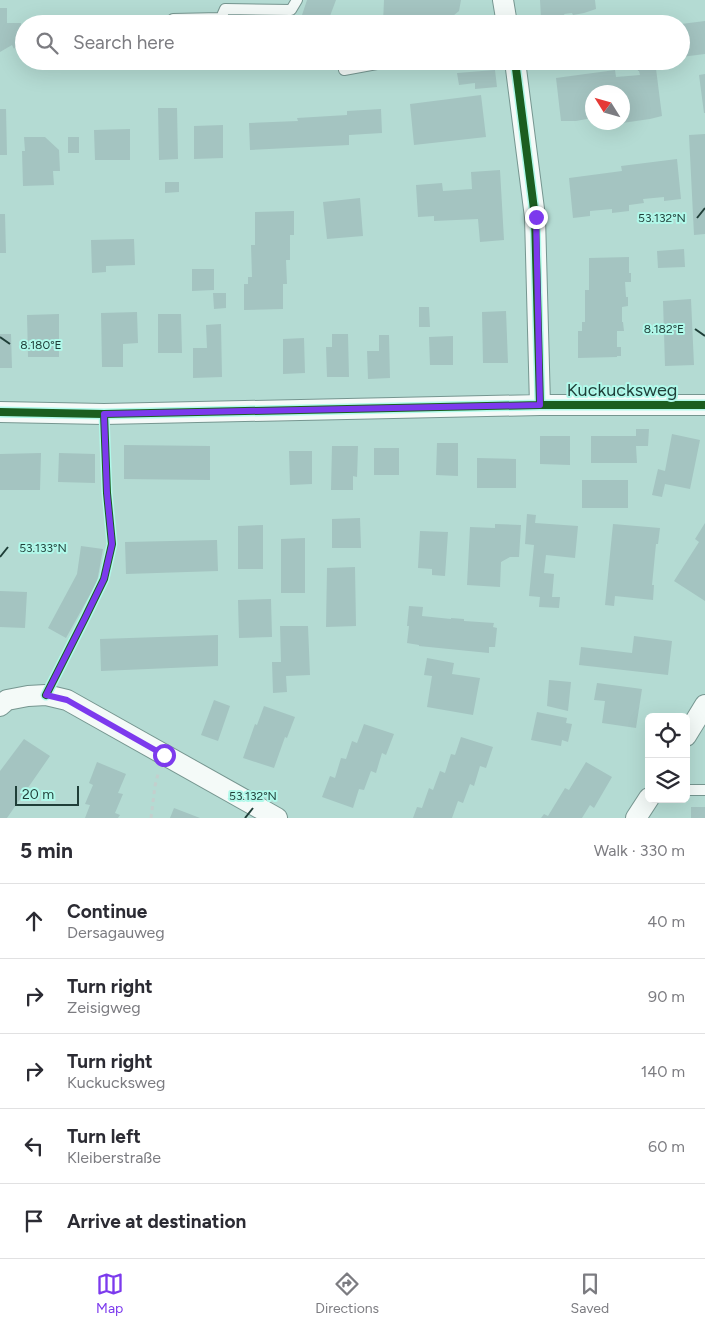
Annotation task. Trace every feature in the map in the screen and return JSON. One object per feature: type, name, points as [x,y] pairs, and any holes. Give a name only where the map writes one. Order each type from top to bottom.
[{"type":"street","points":[[503,0],[506,15]]},
{"type":"street","points":[[515,70],[536,217],[540,405]]},
{"type":"street","name":"Kuckucksweg","points":[[0,412],[104,414],[540,405],[705,405]]},
{"type":"street","points":[[0,706],[7,700],[28,696],[46,695],[67,700],[277,818]]},
{"type":"street","points":[[690,730],[705,706]]},
{"type":"street","points":[[636,818],[646,803]]},
{"type":"lane","points":[[222,15],[225,9],[291,10],[297,0]]},
{"type":"lane","points":[[690,790],[705,790]]},
{"type":"path","points":[[151,818],[155,786],[164,755]]},
{"type":"building","points":[[307,0],[336,0],[330,15],[302,15]]},
{"type":"building","points":[[384,0],[461,0],[459,11],[454,15],[383,15]]},
{"type":"building","points":[[540,0],[595,0],[596,9],[584,13],[541,15]]},
{"type":"building","points":[[0,8],[7,8],[7,23],[15,23],[15,48],[14,49],[12,45],[0,52]]},
{"type":"building","points":[[705,21],[705,54],[690,56],[690,23]]},
{"type":"building","points":[[495,70],[497,87],[475,89],[475,83],[459,85],[457,73]]},
{"type":"building","points":[[615,70],[616,77],[640,75],[638,70],[656,70],[662,116],[630,122],[630,85],[585,85],[585,119],[561,121],[556,78]]},
{"type":"building","points":[[705,74],[705,113],[704,113],[699,75]]},
{"type":"building","points":[[481,95],[486,137],[414,145],[410,104]]},
{"type":"building","points":[[158,108],[177,108],[178,159],[159,160]]},
{"type":"building","points":[[0,109],[6,109],[7,155],[0,155]]},
{"type":"building","points":[[381,109],[382,133],[349,135],[349,145],[250,150],[249,123],[298,121],[297,118],[347,115],[347,111]]},
{"type":"building","points":[[223,125],[223,158],[194,159],[194,126]]},
{"type":"building","points":[[130,129],[130,160],[95,160],[94,130]]},
{"type":"building","points":[[705,134],[705,234],[694,235],[689,135]]},
{"type":"building","points":[[24,137],[45,137],[59,150],[60,171],[53,171],[54,185],[23,186],[22,151],[25,151]]},
{"type":"building","points":[[68,137],[79,137],[79,153],[68,153]]},
{"type":"building","points":[[677,159],[681,199],[664,201],[664,197],[643,199],[644,203],[629,205],[629,211],[612,213],[612,209],[590,211],[590,216],[573,218],[569,178],[622,171],[621,166]]},
{"type":"building","points":[[500,170],[504,240],[480,242],[478,219],[434,221],[434,216],[418,217],[416,185],[442,183],[443,191],[472,189],[471,172]]},
{"type":"building","points":[[165,182],[179,182],[179,192],[165,193]]},
{"type":"building","points":[[360,198],[363,236],[327,239],[323,202]]},
{"type":"building","points":[[294,211],[294,235],[290,235],[290,260],[286,260],[287,284],[283,284],[283,309],[244,310],[244,284],[248,284],[248,277],[252,277],[251,245],[255,245],[255,212]]},
{"type":"building","points":[[0,214],[5,214],[6,253],[0,253]]},
{"type":"building","points":[[134,239],[135,265],[106,266],[106,272],[92,273],[91,240]]},
{"type":"building","points":[[684,249],[685,267],[658,268],[657,251]]},
{"type":"building","points":[[629,257],[631,282],[625,282],[628,306],[622,307],[624,331],[617,331],[617,347],[621,347],[621,356],[578,358],[578,331],[582,331],[582,322],[585,322],[585,290],[589,290],[589,258]]},
{"type":"building","points":[[192,269],[214,269],[214,290],[192,291]]},
{"type":"building","points":[[213,293],[226,293],[226,308],[214,309]]},
{"type":"building","points":[[691,299],[694,365],[665,366],[663,301]]},
{"type":"building","points":[[419,307],[429,307],[430,327],[419,327]]},
{"type":"building","points":[[506,311],[508,363],[483,363],[482,312]]},
{"type":"building","points":[[137,312],[138,343],[123,344],[123,367],[102,367],[101,313]]},
{"type":"building","points":[[59,314],[59,357],[28,357],[27,315]]},
{"type":"building","points":[[158,314],[181,314],[182,353],[158,353]]},
{"type":"building","points":[[221,324],[222,377],[193,378],[193,348],[207,348],[206,325]]},
{"type":"building","points":[[0,334],[11,334],[12,368],[0,368]]},
{"type":"building","points":[[332,334],[348,334],[349,377],[327,377],[326,347],[332,347]]},
{"type":"building","points":[[379,335],[389,335],[390,378],[368,379],[367,351],[379,351]]},
{"type":"building","points":[[453,336],[453,365],[430,365],[429,337]]},
{"type":"building","points":[[304,338],[305,373],[283,374],[283,339]]},
{"type":"building","points":[[636,429],[649,429],[648,446],[636,446],[637,463],[591,463],[591,436],[636,436]]},
{"type":"building","points":[[672,434],[700,440],[690,489],[665,484],[662,497],[652,495],[658,469],[665,471]]},
{"type":"building","points":[[540,436],[570,436],[570,465],[540,464]]},
{"type":"building","points":[[437,443],[458,443],[458,476],[436,475]]},
{"type":"building","points":[[124,445],[210,446],[210,480],[124,479]]},
{"type":"building","points":[[332,446],[358,446],[357,477],[353,476],[353,490],[331,490]]},
{"type":"building","points":[[374,448],[399,448],[399,475],[374,475]]},
{"type":"building","points":[[289,451],[312,451],[312,484],[290,485]]},
{"type":"building","points":[[41,453],[40,490],[0,490],[0,454]]},
{"type":"building","points":[[59,453],[95,454],[95,483],[58,482]]},
{"type":"building","points":[[477,458],[516,459],[516,488],[477,488]]},
{"type":"building","points":[[582,480],[628,480],[628,508],[582,508]]},
{"type":"building","points":[[527,514],[536,515],[535,523],[578,526],[575,558],[546,555],[544,573],[554,574],[552,597],[560,597],[559,608],[539,607],[540,597],[529,596],[534,545],[525,544]]},
{"type":"building","points":[[360,518],[361,548],[332,548],[332,519]]},
{"type":"building","points":[[705,523],[705,601],[674,581],[699,542],[695,539]]},
{"type":"building","points":[[495,524],[521,525],[519,557],[510,557],[501,562],[500,587],[467,585],[470,527],[495,528]]},
{"type":"building","points":[[613,524],[660,528],[658,544],[656,544],[652,585],[654,585],[653,600],[615,596],[614,606],[605,605]]},
{"type":"building","points":[[263,525],[263,569],[238,569],[238,526]]},
{"type":"building","points":[[420,531],[448,532],[445,576],[432,575],[432,569],[418,568]]},
{"type":"building","points":[[305,538],[305,593],[281,593],[281,539]]},
{"type":"building","points":[[217,540],[218,571],[126,574],[125,542]]},
{"type":"building","points":[[81,546],[103,549],[97,582],[66,638],[48,628],[77,574]]},
{"type":"building","points":[[355,567],[356,626],[326,627],[327,568]]},
{"type":"building","points":[[0,591],[27,592],[25,628],[0,627]]},
{"type":"building","points":[[271,599],[272,637],[239,638],[238,600]]},
{"type":"building","points":[[409,606],[423,607],[422,616],[494,623],[493,627],[497,628],[495,647],[489,647],[489,653],[419,646],[407,643]]},
{"type":"building","points":[[280,626],[308,626],[310,675],[286,676],[287,692],[273,693],[272,662],[281,662]]},
{"type":"building","points":[[218,635],[218,666],[101,671],[100,639]]},
{"type":"building","points":[[634,636],[672,641],[668,675],[579,665],[581,647],[632,653]]},
{"type":"building","points":[[427,658],[454,663],[452,674],[480,678],[473,715],[427,707],[432,676],[424,675]]},
{"type":"building","points":[[549,680],[571,682],[568,711],[547,706]]},
{"type":"building","points":[[597,683],[642,689],[636,728],[602,723],[605,701],[594,700]]},
{"type":"building","points":[[214,700],[230,706],[218,741],[201,735]]},
{"type":"building","points":[[264,706],[295,717],[287,738],[285,737],[274,768],[243,758],[255,724],[257,725]]},
{"type":"building","points":[[537,712],[567,718],[566,723],[572,724],[568,742],[562,740],[561,746],[531,740]]},
{"type":"building","points":[[364,724],[394,734],[386,755],[382,753],[376,773],[371,771],[364,790],[359,789],[353,808],[322,797],[330,776],[335,778],[341,758],[346,759],[352,741],[357,743]]},
{"type":"building","points":[[461,737],[493,747],[486,768],[480,766],[474,786],[470,784],[463,803],[458,801],[452,818],[413,818],[417,807],[422,808],[429,788],[433,790],[440,771],[445,773],[451,754],[455,755]]},
{"type":"building","points":[[24,739],[50,756],[7,818],[0,818],[0,771]]},
{"type":"building","points":[[97,762],[126,774],[118,793],[123,794],[115,813],[120,815],[118,818],[85,818],[90,805],[85,804],[93,785],[89,783]]},
{"type":"building","points":[[586,762],[612,777],[594,808],[590,805],[582,818],[541,818],[544,814],[548,816],[565,788],[569,790]]},
{"type":"building","points":[[691,807],[705,807],[705,818],[691,818]]},
{"type":"building","points":[[174,808],[200,818],[170,818]]},
{"type":"cycle path","points":[[516,70],[535,217],[540,405]]},
{"type":"cycle path","points":[[0,412],[104,414],[540,405],[705,405]]},
{"type":"cycle path","points":[[46,695],[104,579],[112,544],[107,493],[104,414]]},
{"type":"route","points":[[164,755],[67,700],[46,695],[104,579],[112,544],[107,493],[104,414],[540,405],[536,217]]}]
